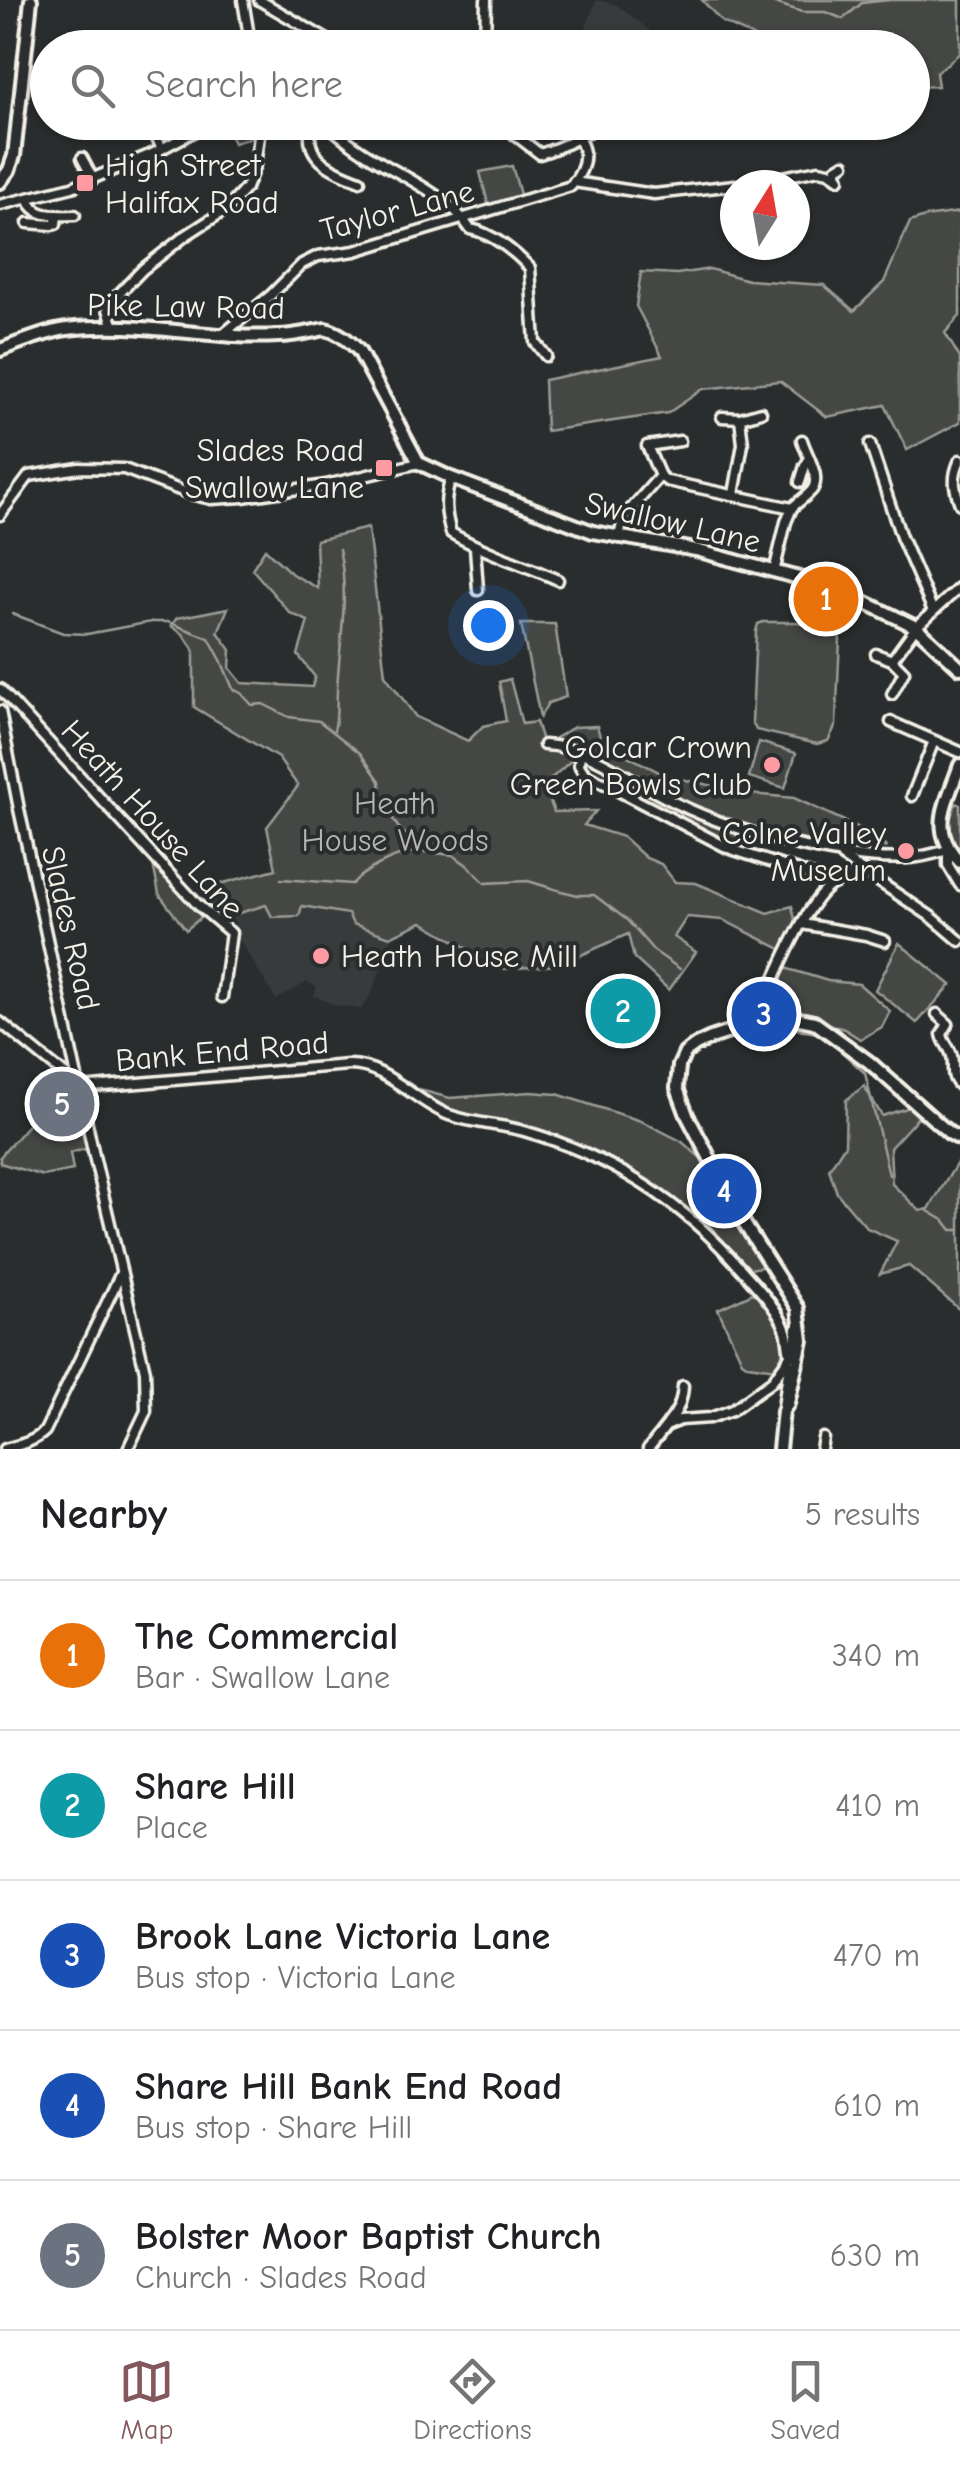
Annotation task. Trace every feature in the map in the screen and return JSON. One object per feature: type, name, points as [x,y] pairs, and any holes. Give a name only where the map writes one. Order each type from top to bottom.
[{"type":"street","points":[[0,182],[14,156],[31,0]]},
{"type":"street","points":[[243,0],[248,30]]},
{"type":"street","points":[[259,0],[310,30]]},
{"type":"street","points":[[485,30],[486,0]]},
{"type":"street","points":[[158,140],[162,149]]},
{"type":"street","points":[[0,206],[93,179],[176,140]]},
{"type":"street","points":[[114,327],[110,303],[143,269],[227,209],[246,188],[258,140]]},
{"type":"street","points":[[310,140],[321,162],[360,181]]},
{"type":"street","points":[[346,140],[439,199],[465,219],[470,229],[500,243],[530,268],[536,342],[546,356]]},
{"type":"street","points":[[522,140],[540,154],[574,140]]},
{"type":"street","points":[[574,182],[584,162],[581,140]]},
{"type":"street","points":[[82,158],[93,179]]},
{"type":"street","points":[[810,172],[829,172],[839,179],[836,168],[844,164]]},
{"type":"street","points":[[574,182],[654,194],[720,187]]},
{"type":"street","name":"Taylor Lane","points":[[222,335],[302,264],[318,256],[355,251],[574,182]]},
{"type":"street","points":[[28,199],[41,214],[75,215]]},
{"type":"street","points":[[28,223],[52,226],[57,215]]},
{"type":"street","name":"Pike Law Road","points":[[0,350],[63,329],[114,327],[276,337],[332,330],[359,351],[419,464]]},
{"type":"street","points":[[722,417],[740,418],[761,412]]},
{"type":"street","points":[[734,494],[744,444],[740,418]]},
{"type":"street","points":[[774,572],[792,508],[816,482],[802,440]]},
{"type":"street","points":[[680,441],[647,446],[666,481],[792,508]]},
{"type":"street","points":[[870,444],[901,537],[933,611]]},
{"type":"street","points":[[960,460],[953,484],[960,504]]},
{"type":"street","points":[[800,482],[808,461]]},
{"type":"street","points":[[0,515],[29,476],[79,468],[124,469],[212,499],[326,486],[419,464]]},
{"type":"street","name":"Swallow Lane","points":[[419,464],[593,532],[696,550],[852,596],[916,627],[960,668]]},
{"type":"street","points":[[619,538],[623,518],[660,476]]},
{"type":"street","points":[[451,478],[445,511],[451,533],[474,547],[558,580]]},
{"type":"street","points":[[474,547],[478,590]]},
{"type":"street","points":[[892,660],[916,627],[960,587]]},
{"type":"street","points":[[876,654],[892,660],[904,672],[892,694]]},
{"type":"street","name":"Heath House Lane","points":[[0,690],[188,894],[231,933],[222,997]]},
{"type":"street","name":"Slades Road","points":[[0,710],[18,808],[145,1371],[146,1411],[128,1449]]},
{"type":"street","points":[[891,722],[960,752]]},
{"type":"street","points":[[912,796],[934,741]]},
{"type":"street","points":[[544,744],[580,752],[692,812],[838,854],[907,858],[948,850]]},
{"type":"street","points":[[580,752],[579,765],[584,773],[728,848],[834,883]]},
{"type":"street","points":[[960,765],[941,832],[948,864],[960,885]]},
{"type":"street","points":[[948,850],[960,862]]},
{"type":"street","points":[[838,854],[933,918],[960,941]]},
{"type":"street","points":[[758,1023],[819,895],[834,883],[871,875]]},
{"type":"street","points":[[802,924],[885,941]]},
{"type":"street","points":[[936,1014],[960,1033]]},
{"type":"street","points":[[784,1412],[802,1340],[798,1308],[745,1225],[686,1114],[677,1088],[685,1053],[693,1046],[772,1018],[786,1016],[814,1022],[844,1042],[960,1139]]},
{"type":"street","points":[[0,1022],[81,1088]]},
{"type":"street","points":[[948,1024],[943,1041],[952,1057],[952,1076],[960,1086]]},
{"type":"street","name":"Bank End Road","points":[[81,1088],[358,1065],[452,1116],[522,1130],[645,1183],[718,1241],[774,1309],[787,1335],[789,1357]]},
{"type":"street","points":[[5,1449],[45,1431],[122,1272]]},
{"type":"street","points":[[666,1426],[732,1410],[772,1381],[794,1348],[799,1319]]},
{"type":"street","points":[[778,1449],[789,1357]]},
{"type":"street","points":[[648,1449],[676,1414],[683,1386]]},
{"type":"street","points":[[821,1449],[822,1438]]},
{"type":"shaded area","points":[[596,0],[617,5],[649,30],[585,30]]},
{"type":"shaded area","points":[[266,905],[349,914],[353,924],[392,938],[362,1009],[334,1005],[314,996],[317,987],[307,982],[276,1000],[240,941],[234,939],[236,923],[229,916]]},
{"type":"green space","points":[[702,0],[960,0],[960,53],[936,73],[938,86],[930,86],[930,30],[740,30],[722,22]]},
{"type":"green space","points":[[512,166],[521,198],[489,208],[480,172]]},
{"type":"green space","points":[[960,212],[960,316],[945,333],[960,358],[960,422],[907,450],[885,405],[827,417],[780,381],[703,389],[668,413],[546,431],[544,380],[662,356],[636,306],[641,272],[677,274],[710,269],[748,280],[824,285],[854,311],[884,282],[910,222]]},
{"type":"green space","name":"Heath House Woods","points":[[368,528],[385,675],[416,717],[468,741],[483,726],[506,721],[499,682],[510,679],[522,724],[536,722],[544,747],[575,757],[544,785],[554,812],[596,811],[584,825],[623,837],[646,858],[661,864],[675,882],[696,883],[768,913],[792,906],[796,924],[785,951],[723,920],[687,917],[674,937],[696,952],[669,990],[634,958],[628,934],[559,965],[503,969],[422,922],[390,937],[353,924],[348,914],[302,906],[299,916],[272,917],[266,905],[229,916],[224,924],[198,905],[212,886],[276,869],[267,827],[298,786],[278,758],[194,707],[194,650],[183,634],[171,626],[177,618],[228,608],[218,632],[231,650],[230,668],[242,683],[312,687],[315,677],[298,655],[308,621],[290,613],[252,569],[265,549],[292,574],[318,588],[316,540]]},
{"type":"green space","points":[[763,622],[834,627],[840,639],[836,725],[828,741],[817,744],[756,730],[752,722],[756,631]]},
{"type":"green space","points":[[521,624],[555,624],[566,697],[548,703],[540,717]]},
{"type":"green space","points":[[597,726],[602,743],[667,776],[751,794],[794,798],[873,834],[887,848],[852,837],[845,847],[823,845],[739,823],[735,847],[682,819],[678,802],[631,775],[585,751],[550,741],[574,727]]},
{"type":"green space","name":"Golcar Crown Green Bowls Club","points":[[759,742],[796,753],[785,788],[749,777]]},
{"type":"green space","points":[[956,803],[960,805],[960,855],[948,830]]},
{"type":"green space","points":[[152,859],[204,915],[186,930],[159,894]]},
{"type":"green space","points":[[899,943],[951,985],[917,1023],[875,990]]},
{"type":"green space","points":[[785,968],[828,981],[859,984],[890,1011],[882,1027],[860,1039],[844,1029],[766,1005]]},
{"type":"green space","points":[[864,1086],[882,1116],[913,1106],[920,1115],[890,1148],[892,1184],[920,1211],[929,1209],[960,1158],[960,1310],[909,1266],[880,1274],[897,1241],[867,1228],[837,1193],[829,1169],[845,1145],[846,1100]]},
{"type":"green space","points":[[412,1088],[450,1098],[530,1092],[557,1094],[641,1121],[681,1141],[702,1159],[766,1266],[750,1269],[704,1220],[636,1173],[589,1149],[541,1130],[460,1113],[438,1105]]},
{"type":"green space","points":[[40,1111],[49,1119],[53,1115],[59,1130],[84,1124],[89,1148],[70,1153],[73,1170],[43,1176],[0,1163],[0,1157]]},
{"type":"green space","points":[[755,1292],[776,1319],[783,1337],[776,1369],[742,1361],[718,1309]]},
{"type":"waterway","points":[[766,0],[802,12],[826,12],[843,19],[862,3],[889,0]]},
{"type":"waterway","points":[[334,730],[344,602],[339,549]]},
{"type":"waterway","points":[[13,614],[63,633],[87,634],[168,622],[209,638],[233,689],[252,705],[263,704],[289,717],[319,721],[360,753],[380,781],[381,800],[415,851],[453,855],[485,883],[528,881],[578,895],[594,895],[627,920],[654,951],[680,969]]},
{"type":"waterway","points":[[281,879],[352,884],[381,864],[415,851]]},
{"type":"waterway","points":[[777,1025],[816,1033],[865,1073],[889,1175]]},
{"type":"waterway","points":[[928,1211],[952,1230],[960,1230]]},
{"type":"place","name":"High Street Halifax Road","points":[[85,183]]},
{"type":"place","name":"Slades Road Swallow Lane","points":[[384,468]]},
{"type":"place","name":"The Commercial","points":[[826,599]]},
{"type":"place","name":"Golcar Crown Green Bowls Club","points":[[772,765]]},
{"type":"place","name":"Colne Valley Museum","points":[[906,851]]},
{"type":"place","name":"Heath House Mill","points":[[321,956]]},
{"type":"place","name":"Share Hill","points":[[623,1011]]},
{"type":"place","name":"Brook Lane Victoria Lane","points":[[764,1014]]},
{"type":"place","name":"Bolster Moor Baptist Church","points":[[62,1104]]},
{"type":"place","name":"Share Hill Bank End Road","points":[[724,1191]]}]
